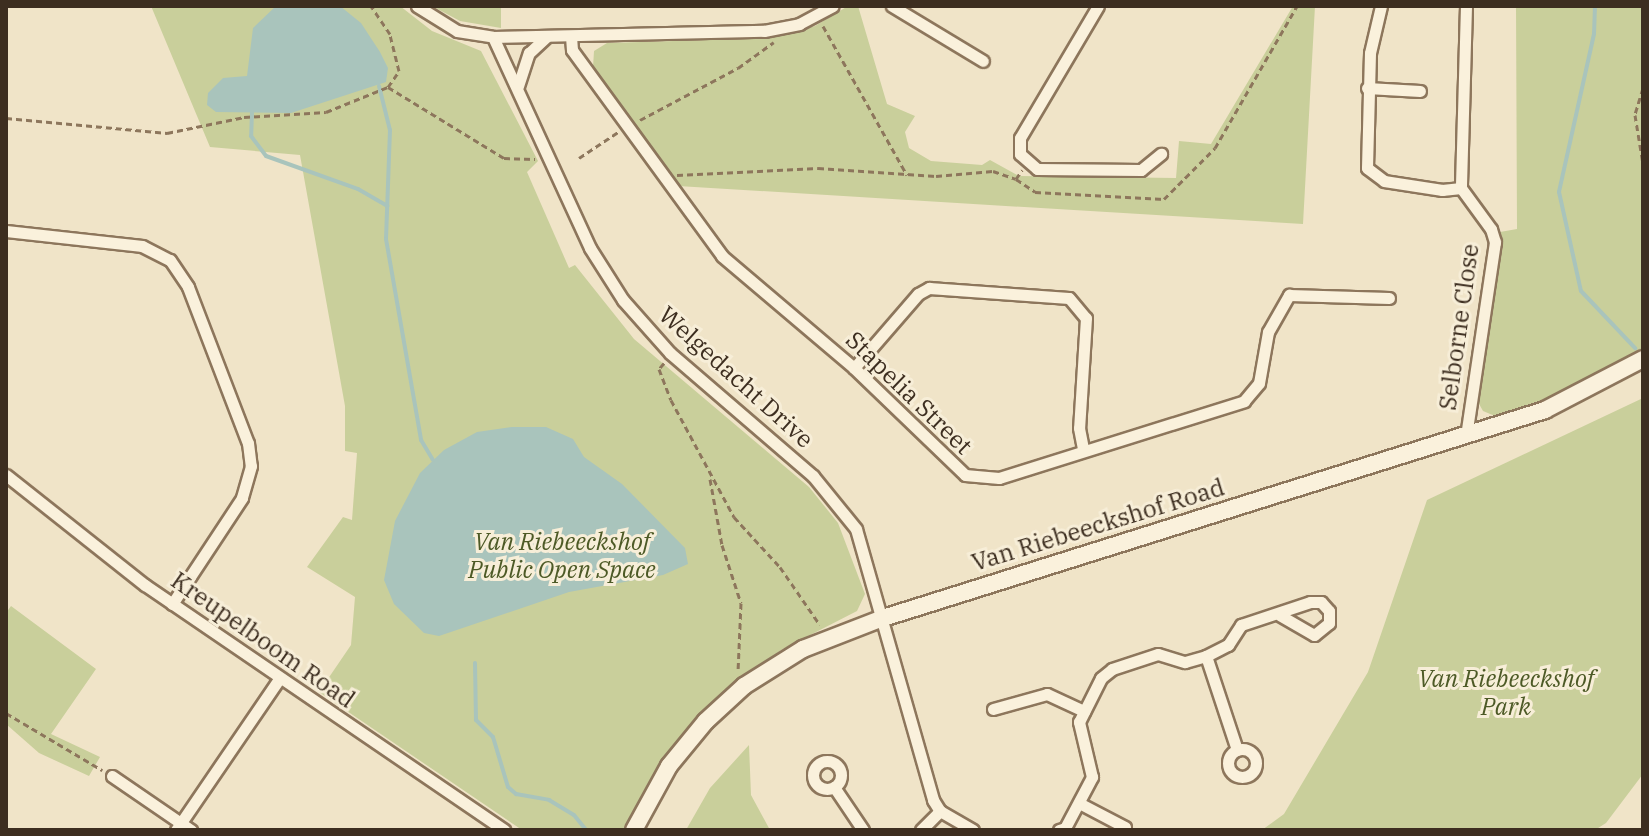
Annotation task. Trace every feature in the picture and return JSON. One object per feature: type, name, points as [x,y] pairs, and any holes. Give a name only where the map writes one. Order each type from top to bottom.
[{"type":"street","points":[[417,6],[457,31],[493,37],[764,31],[817,16],[833,6]]},
{"type":"street","points":[[892,6],[983,61]]},
{"type":"street","points":[[1098,6],[1020,138],[1026,163],[1037,169],[1141,170],[1161,154]]},
{"type":"street","points":[[1381,6],[1367,88],[1364,156],[1370,173],[1384,181],[1442,190],[1461,188],[1466,6]]},
{"type":"street","points":[[518,87],[529,53],[547,36]]},
{"type":"street","name":"Stapelia Street","points":[[571,36],[572,50],[722,256],[854,368],[965,475],[999,478],[1083,449],[1244,401],[1259,383],[1268,332],[1282,301],[1299,292],[1389,298]]},
{"type":"street","name":"Welgedacht Drive","points":[[493,37],[604,273],[670,353],[813,476],[844,511],[864,549],[940,811]]},
{"type":"street","points":[[1367,88],[1420,91]]},
{"type":"street","name":"Selborne Close","points":[[1461,188],[1491,229],[1495,242],[1466,435]]},
{"type":"street","points":[[6,231],[152,249],[177,268],[188,287],[248,443],[251,466],[242,498],[172,604]]},
{"type":"street","points":[[854,368],[918,294],[929,288],[1069,298],[1086,318],[1079,428],[1083,449]]},
{"type":"street","name":"Van Riebeeckshof Road","points":[[634,830],[686,742],[744,686],[824,639],[1545,410],[1643,359]]},
{"type":"street","name":"Kreupelboom Road","points":[[6,475],[172,604],[504,830]]},
{"type":"street","points":[[1059,830],[1079,803],[1092,777],[1079,734],[1084,711],[1112,669],[1158,654],[1185,662],[1206,656],[1228,645],[1241,625],[1280,615]]},
{"type":"street","points":[[1206,656],[1237,750]]},
{"type":"street","points":[[112,776],[183,828],[279,679]]},
{"type":"street","points":[[993,709],[1047,694],[1084,711]]},
{"type":"street","points":[[834,787],[863,830]]},
{"type":"street","points":[[1079,803],[1125,827]]},
{"type":"street","points":[[921,830],[940,811],[973,830]]},
{"type":"path","points":[[6,118],[167,133],[244,117],[326,112],[388,87],[399,71],[390,34],[371,6]]},
{"type":"path","points":[[664,180],[671,175],[818,168],[907,175],[993,171],[1016,179],[1035,192],[1164,199],[1215,148],[1297,6]]},
{"type":"path","points":[[817,16],[907,175]]},
{"type":"path","points":[[632,123],[738,68],[778,38]]},
{"type":"path","points":[[388,87],[504,158],[527,163],[538,158],[542,166]]},
{"type":"path","points":[[1643,88],[1635,115],[1643,164]]},
{"type":"path","points":[[579,158],[620,130]]},
{"type":"path","points":[[1016,179],[1026,163]]},
{"type":"path","points":[[670,353],[659,369],[710,475],[734,517],[780,567],[824,639]]},
{"type":"path","points":[[710,475],[722,545],[741,603],[737,672],[744,686]]},
{"type":"path","points":[[6,713],[112,776]]},
{"type":"green space","name":"Van Riebeeckshof Public Open Space","points":[[151,6],[400,6],[432,31],[481,51],[538,161],[527,172],[569,268],[575,265],[634,339],[809,487],[838,523],[865,594],[857,611],[781,650],[713,701],[660,763],[623,830],[522,830],[319,692],[351,645],[355,597],[307,567],[343,517],[352,520],[357,453],[345,451],[345,406],[300,155],[210,147]]},
{"type":"green space","points":[[432,6],[501,6],[501,28],[460,21]]},
{"type":"green space","points":[[848,6],[858,6],[887,104],[915,116],[905,132],[909,148],[931,161],[982,165],[990,160],[1019,176],[1176,178],[1179,141],[1211,144],[1293,6],[1315,6],[1303,224],[678,186],[593,67],[594,51],[607,43],[770,38],[815,26]]},
{"type":"green space","points":[[1516,6],[1643,6],[1643,349],[1551,397],[1495,416],[1483,411],[1478,402],[1500,232],[1517,229]]},
{"type":"green space","name":"Van Riebeeckshof Park","points":[[1643,398],[1643,774],[1606,823],[1595,830],[1262,830],[1284,814],[1368,672],[1427,500]]},
{"type":"green space","points":[[11,606],[96,669],[51,734],[100,757],[89,776],[39,753],[6,724],[6,613]]},
{"type":"green space","points":[[749,745],[751,795],[770,830],[686,830],[710,788]]},
{"type":"water","points":[[276,6],[340,6],[361,23],[380,52],[388,68],[386,82],[291,113],[216,112],[207,105],[208,93],[223,78],[247,76],[253,28]]},
{"type":"water","points":[[512,427],[546,427],[573,439],[584,457],[622,484],[685,548],[688,564],[663,575],[569,592],[439,636],[424,633],[394,604],[384,580],[395,521],[420,473],[444,450],[477,432]]},
{"type":"waterway","points":[[1595,6],[1594,34],[1559,192],[1581,291],[1635,348]]},
{"type":"waterway","points":[[379,86],[390,130],[386,239],[421,440],[433,460]]},
{"type":"waterway","points":[[252,112],[251,136],[266,156],[358,189],[387,206]]},
{"type":"waterway","points":[[475,663],[476,720],[493,737],[508,787],[516,794],[549,800],[574,815],[586,830]]}]
